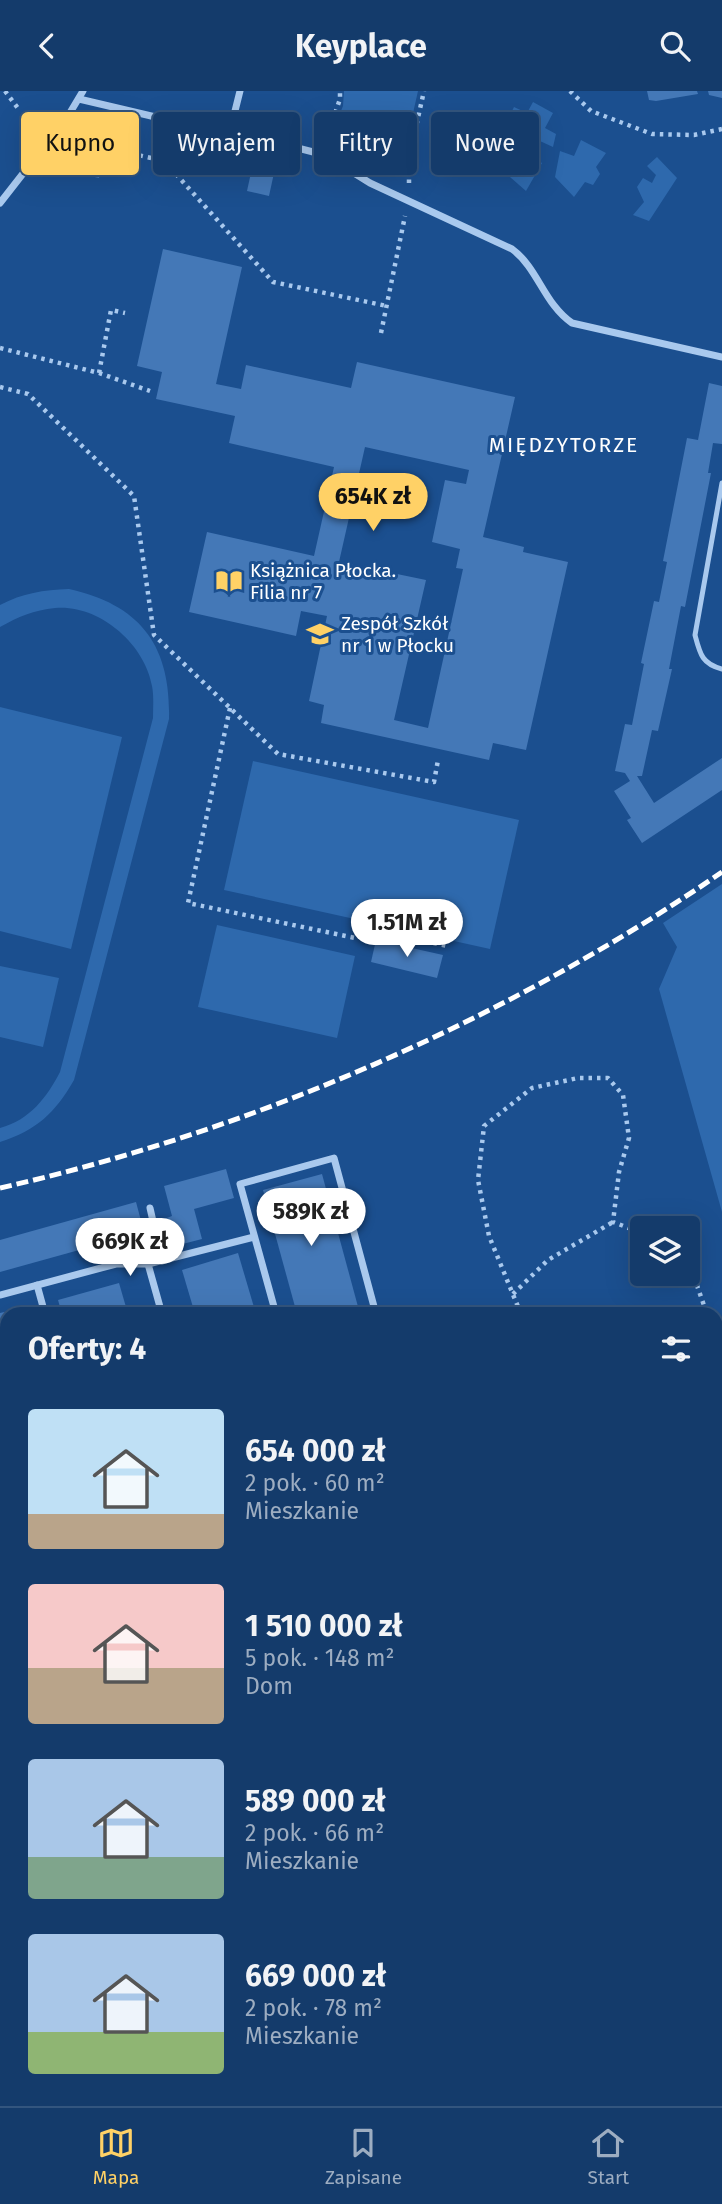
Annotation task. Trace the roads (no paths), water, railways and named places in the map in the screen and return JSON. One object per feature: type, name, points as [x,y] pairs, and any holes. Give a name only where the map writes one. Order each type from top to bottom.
[{"type":"street","points":[[235,112],[240,91]]},
{"type":"street","points":[[0,203],[81,95],[117,109],[153,117]]},
{"type":"street","points":[[300,149],[325,155],[370,183],[506,245],[522,257],[557,312],[572,323],[722,357]]},
{"type":"street","points":[[274,1307],[240,1184],[334,1158],[374,1307]]},
{"type":"street","points":[[150,1208],[162,1261]]},
{"type":"street","points":[[0,1295],[116,1264],[148,1264],[254,1237]]},
{"type":"street","points":[[148,1264],[160,1307]]},
{"type":"street","points":[[37,1285],[43,1307]]},
{"type":"lane","points":[[722,483],[695,635],[700,655],[711,667],[722,669]]},
{"type":"railway","points":[[0,1188],[95,1164],[189,1135],[283,1102],[376,1064],[466,1022],[555,975],[722,872]]},
{"type":"place","name":"Książnica Płocka. Filia nr 7","points":[[229,581]]},
{"type":"place","name":"Zespół Szkół nr 1 w Płocku","points":[[320,634]]},
{"type":"district","name":"MIĘDZYTORZE","points":[[564,445]]}]
